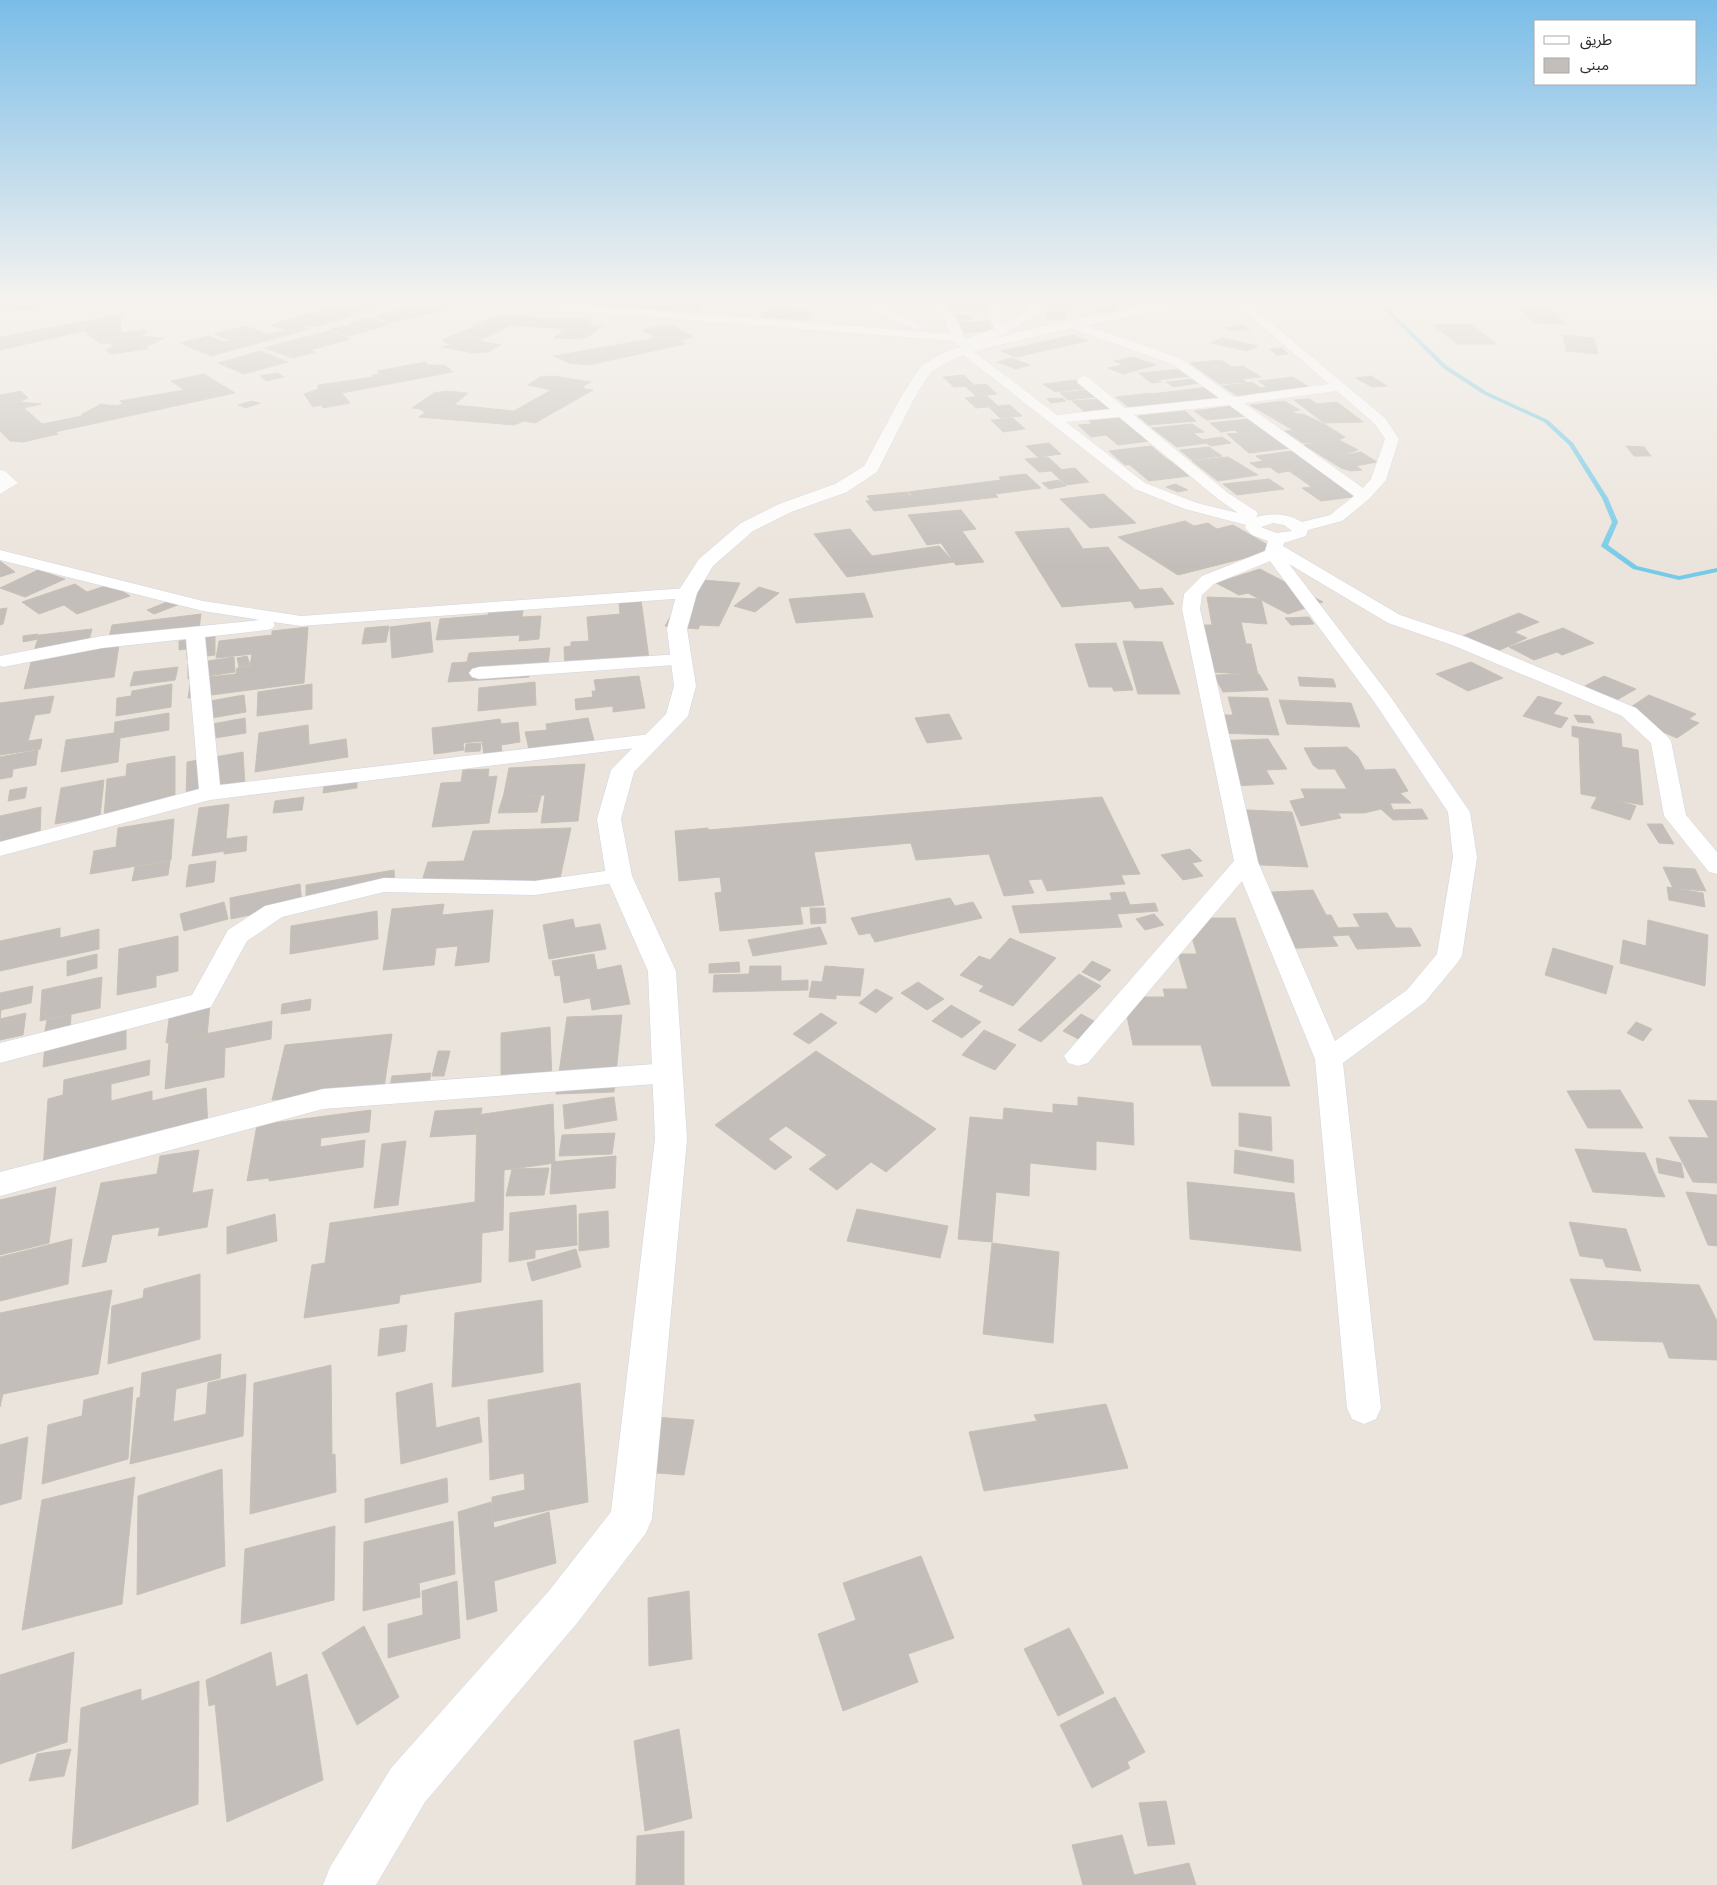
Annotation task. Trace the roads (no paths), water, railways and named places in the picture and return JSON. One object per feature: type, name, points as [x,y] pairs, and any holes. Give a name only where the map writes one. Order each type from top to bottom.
[{"type":"street","points":[[348,1885],[408,1785],[562,1607],[631,1519],[671,1139],[662,971],[619,876],[609,819],[623,770],[677,716],[685,686],[677,630],[687,593],[706,563],[747,527],[785,508],[841,488],[871,470],[913,390]]},
{"type":"street","points":[[1019,390],[1140,486],[1191,506],[1256,521],[1282,519],[1300,527],[1336,518],[1364,496],[1378,480],[1392,439],[1380,421],[1343,390]]},
{"type":"street","points":[[1095,390],[1256,521]]},
{"type":"street","points":[[1216,390],[1364,496]]},
{"type":"street","points":[[1054,419],[1231,401],[1317,390]]},
{"type":"street","points":[[0,474],[10,483],[0,489]]},
{"type":"street","points":[[1256,521],[1252,528],[1275,546],[1394,619],[1459,641],[1629,712],[1661,741],[1675,816],[1717,867]]},
{"type":"street","points":[[1300,527],[1301,530],[1297,535],[1208,580],[1193,594],[1191,609],[1246,862],[1329,1059],[1364,1408]]},
{"type":"street","points":[[1275,546],[1459,812],[1465,857],[1449,956],[1416,996],[1329,1059]]},
{"type":"street","points":[[0,554],[203,606],[301,621]]},
{"type":"street","points":[[3,661],[102,642],[301,621],[687,593]]},
{"type":"street","points":[[195,632],[210,793]]},
{"type":"street","points":[[479,673],[681,660]]},
{"type":"street","points":[[0,849],[155,806],[210,793],[651,740]]},
{"type":"street","points":[[1078,1056],[1246,862]]},
{"type":"street","points":[[0,1053],[202,1001],[237,936],[274,911],[384,885],[535,888],[619,876]]},
{"type":"street","points":[[0,1184],[323,1099],[478,1089],[668,1073]]},
{"type":"waterway","points":[[1480,390],[1546,421],[1571,444],[1605,498],[1615,522],[1604,546],[1635,568],[1679,578],[1717,570]]}]
